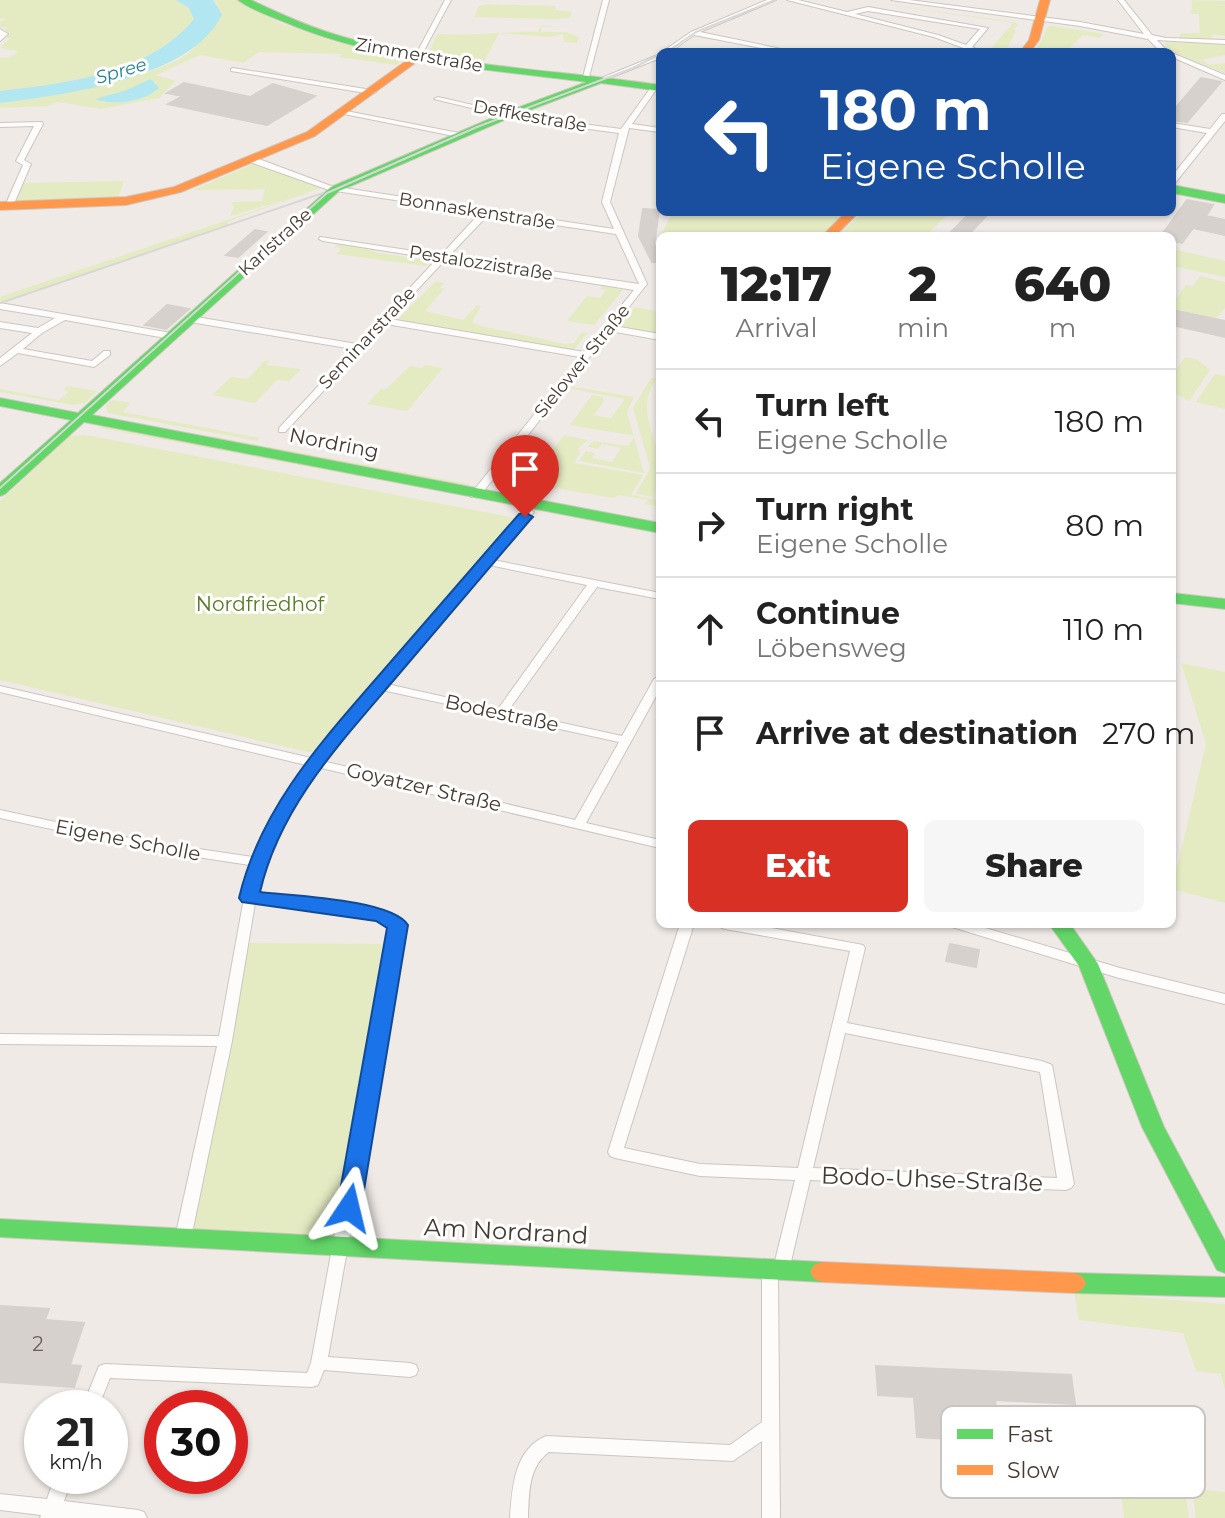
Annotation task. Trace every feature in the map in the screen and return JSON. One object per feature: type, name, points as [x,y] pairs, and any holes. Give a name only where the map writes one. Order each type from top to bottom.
[{"type":"street","name":"Zimmerstraße","points":[[243,0],[289,24],[312,32],[417,58],[656,87]]},
{"type":"street","points":[[4,206],[101,203],[165,194],[311,134],[417,58],[448,0]]},
{"type":"street","points":[[606,0],[595,78],[656,57]]},
{"type":"street","points":[[671,48],[693,33],[773,0]]},
{"type":"street","points":[[793,0],[844,15],[968,47],[985,28],[868,9],[844,15]]},
{"type":"street","points":[[894,0],[1080,24],[1150,38],[1225,42]]},
{"type":"street","points":[[1027,48],[1034,40],[1033,0]]},
{"type":"street","points":[[1034,20],[1045,0]]},
{"type":"street","points":[[1121,0],[1161,48]]},
{"type":"street","points":[[0,31],[5,34],[0,39]]},
{"type":"street","points":[[693,33],[772,48]]},
{"type":"street","points":[[1176,57],[1225,78]]},
{"type":"street","points":[[233,70],[372,92]]},
{"type":"street","name":"Karlstraße","points":[[0,491],[335,189],[595,78]]},
{"type":"street","name":"Sielower Straße","points":[[475,495],[643,284],[606,202],[625,128],[656,88]]},
{"type":"street","name":"Deffkestraße","points":[[438,99],[510,114],[656,130]]},
{"type":"street","points":[[344,112],[459,135]]},
{"type":"street","points":[[1176,176],[1225,116]]},
{"type":"street","points":[[0,125],[39,124],[20,161],[27,164],[4,206]]},
{"type":"street","points":[[1176,126],[1212,132]]},
{"type":"street","name":"Bonnaskenstraße","points":[[253,160],[335,189],[619,232]]},
{"type":"street","points":[[1176,190],[1225,199]]},
{"type":"street","name":"Seminarstraße","points":[[282,430],[486,212]]},
{"type":"street","points":[[832,232],[850,216]]},
{"type":"street","name":"Pestalozzistraße","points":[[323,239],[640,288]]},
{"type":"street","points":[[0,306],[171,336]]},
{"type":"street","points":[[0,363],[39,331],[64,317]]},
{"type":"street","points":[[190,319],[359,347]]},
{"type":"street","points":[[384,321],[586,355]]},
{"type":"street","points":[[0,325],[39,331]]},
{"type":"street","points":[[608,328],[656,336]]},
{"type":"street","points":[[16,350],[94,364],[107,353]]},
{"type":"street","name":"Nordring","points":[[0,402],[76,422],[656,534]]},
{"type":"street","name":"Nordring","points":[[0,412],[76,422],[656,527]]},
{"type":"street","points":[[183,1238],[225,1041],[257,862],[276,822],[314,762],[529,512]]},
{"type":"street","points":[[487,562],[656,595]]},
{"type":"street","points":[[501,713],[594,583]]},
{"type":"street","points":[[1176,598],[1225,604]]},
{"type":"street","name":"Bodestraße","points":[[379,686],[625,740]]},
{"type":"street","points":[[579,824],[656,686]]},
{"type":"street","name":"Goyatzer Straße","points":[[0,689],[656,843]]},
{"type":"street","name":"Eigene Scholle","points":[[0,814],[144,845],[257,862]]},
{"type":"street","points":[[97,1390],[105,1371],[312,1380],[319,1363],[398,925],[380,915],[249,898]]},
{"type":"street","points":[[686,928],[615,1152],[700,1170],[806,1174]]},
{"type":"street","points":[[747,928],[858,948],[806,1174],[776,1270],[771,1518]]},
{"type":"street","points":[[970,928],[1088,964],[1225,999]]},
{"type":"street","points":[[1062,928],[1088,964],[1153,1127],[1225,1263]]},
{"type":"street","name":"Bodo-Uhse-Straße","points":[[806,1174],[1066,1184],[1047,1069],[839,1027]]},
{"type":"street","points":[[0,1039],[225,1041]]},
{"type":"street","name":"Am Nordrand","points":[[0,1228],[776,1270],[1225,1287]]},
{"type":"street","points":[[319,1363],[410,1370]]},
{"type":"street","points":[[519,1518],[521,1483],[536,1450],[546,1444],[733,1453],[771,1425]]},
{"type":"street","points":[[50,1513],[57,1494]]},
{"type":"street","points":[[0,1502],[50,1513],[138,1518]]},
{"type":"green space","points":[[0,0],[176,0],[189,8],[194,19],[175,38],[130,64],[79,79],[0,91],[0,58],[11,57],[18,51],[0,48],[10,34],[5,30],[7,28],[0,27],[0,22],[8,18],[0,19]]},
{"type":"green space","points":[[213,0],[239,0],[280,23],[335,42],[392,55],[400,62],[396,65],[339,57],[343,54],[259,52],[243,63],[200,55],[156,75],[176,81],[159,98],[101,109],[57,102],[48,106],[0,108],[0,103],[100,85],[175,61],[190,52],[198,42],[218,4]]},
{"type":"green space","points":[[854,0],[1015,22],[1018,26],[1013,29],[1016,31],[1007,48],[992,48],[1013,23]]},
{"type":"green space","points":[[1192,0],[1225,1],[1225,36],[1212,35],[1212,39],[1216,40],[1178,39],[1181,33],[1200,33],[1199,14],[1191,14]]},
{"type":"green space","points":[[479,6],[555,6],[556,10],[572,12],[570,18],[556,19],[474,17]]},
{"type":"green space","points":[[541,26],[567,26],[542,27],[541,32],[566,32],[579,37],[577,43],[564,42],[563,34],[549,37],[499,33],[485,60],[442,59],[429,52],[437,34],[538,32]]},
{"type":"green space","points":[[1048,26],[1104,34],[1100,38],[1083,35],[1069,48],[1037,48]]},
{"type":"green space","points":[[1165,42],[1225,44],[1225,55],[1202,60],[1210,65],[1225,63],[1225,73],[1176,54],[1176,48],[1165,47]]},
{"type":"green space","points":[[255,163],[321,188],[227,222],[230,225],[1,304],[0,297],[292,198],[230,216],[234,207],[231,202],[262,201],[265,189],[193,190]]},
{"type":"green space","points":[[124,181],[118,199],[15,201],[23,183]]},
{"type":"green space","points":[[670,216],[841,216],[825,232],[663,232]]},
{"type":"green space","points":[[859,216],[946,216],[930,232],[841,232]]},
{"type":"green space","points":[[340,244],[426,260],[433,258],[426,266],[336,254],[342,248],[334,247]]},
{"type":"green space","points":[[1176,250],[1225,261],[1225,277],[1176,267]]},
{"type":"green space","points":[[1200,276],[1225,282],[1225,308],[1215,319],[1176,311],[1176,299],[1186,285],[1193,286]]},
{"type":"green space","points":[[436,281],[444,283],[440,288],[444,289],[425,311],[463,320],[477,305],[481,306],[472,322],[481,326],[565,344],[574,343],[582,332],[587,333],[573,351],[397,320]]},
{"type":"green space","points":[[602,286],[623,290],[594,325],[567,321],[587,296],[600,298],[606,290],[600,289]]},
{"type":"green space","points":[[635,307],[656,311],[656,333],[618,327]]},
{"type":"green space","points":[[1185,357],[1198,360],[1210,370],[1189,401],[1176,394],[1176,370]]},
{"type":"green space","points":[[264,361],[269,361],[267,365],[301,369],[289,381],[277,380],[255,403],[212,395],[231,377],[248,379]]},
{"type":"green space","points":[[425,365],[443,368],[407,411],[367,404],[410,366],[422,368]]},
{"type":"green space","points":[[1215,374],[1225,376],[1225,409],[1196,402]]},
{"type":"green space","points":[[651,378],[656,379],[647,409],[656,445],[656,488],[653,496],[656,497],[636,494],[650,468],[633,408]]},
{"type":"green space","points":[[67,386],[97,391],[85,403],[73,405],[0,392],[0,389],[59,400],[69,392],[63,390]]},
{"type":"green space","points":[[569,386],[634,397],[627,412],[634,436],[570,425],[592,395],[603,397],[604,401],[594,415],[611,418],[625,399]]},
{"type":"green space","points":[[112,400],[131,403],[123,412],[260,438],[257,441],[108,413],[106,405]]},
{"type":"green space","points":[[100,428],[209,444],[492,501]]},
{"type":"green space","name":"Nordfriedhof","points":[[83,435],[515,518],[312,752],[308,752],[0,680],[0,501],[70,436]]},
{"type":"green space","points":[[564,435],[588,440],[577,449],[581,450],[574,463],[643,475],[631,495],[656,499],[656,506],[644,504],[649,500],[619,495],[613,498],[502,479],[508,471],[534,475]]},
{"type":"green space","points":[[634,437],[644,473],[579,461],[586,451],[595,453],[592,458],[612,462],[621,448],[602,444],[598,449],[588,447],[593,441],[628,446]]},
{"type":"green space","points":[[209,438],[469,484],[466,489]]},
{"type":"green space","points":[[1181,663],[1225,672],[1225,903],[1176,890],[1176,872],[1206,744]]},
{"type":"green space","points":[[246,943],[382,944],[340,1237],[193,1229]]},
{"type":"green space","points":[[1074,1292],[1225,1304],[1225,1390],[1221,1374],[1196,1371],[1183,1333],[1079,1320]]},
{"type":"green space","points":[[1205,1490],[1225,1492],[1225,1518],[1196,1518],[1193,1498],[1205,1498]]},
{"type":"green space","points":[[1122,1498],[1186,1498],[1189,1518],[1124,1518]]},
{"type":"water","name":"Spree","points":[[176,0],[213,0],[222,14],[207,36],[184,54],[124,80],[57,95],[0,103],[0,91],[105,73],[154,52],[175,38],[194,19],[189,8]]},
{"type":"water","points":[[151,79],[159,88],[145,97],[120,102],[95,99],[124,91]]},
{"type":"building","points":[[1201,78],[1221,82],[1187,122],[1176,121],[1176,107]]},
{"type":"building","points":[[184,83],[250,97],[273,84],[315,96],[267,125],[168,104],[183,96],[167,93]]},
{"type":"building","points":[[1187,200],[1213,205],[1206,216],[1225,220],[1225,235],[1193,228],[1182,243],[1176,242],[1176,232],[1164,232]]},
{"type":"building","points":[[643,209],[656,210],[656,262],[652,262],[639,236]]},
{"type":"building","points":[[967,216],[986,216],[971,232],[951,232]]},
{"type":"building","points":[[255,230],[266,232],[238,257],[226,255]]},
{"type":"building","points":[[167,305],[189,309],[166,329],[145,325]]},
{"type":"building","points":[[1176,311],[1225,321],[1225,337],[1176,326]]},
{"type":"building","points":[[950,944],[979,950],[976,967],[946,961]]},
{"type":"building","points":[[0,1306],[49,1309],[45,1320],[84,1323],[70,1365],[81,1366],[74,1387],[0,1382]]},
{"type":"building","points":[[876,1366],[1071,1375],[1075,1404],[995,1400],[996,1406],[941,1406],[941,1438],[917,1437],[914,1397],[878,1395]]},
{"type":"tram line","points":[[673,48],[696,32],[775,0]]},
{"type":"tram line","points":[[0,488],[327,193],[477,127],[633,68],[656,56]]},
{"type":"tram line","points":[[0,303],[323,193]]},
{"type":"traffic: fast","points":[[243,0],[319,33],[384,50],[462,64],[656,87]]},
{"type":"traffic: fast","points":[[0,491],[335,189],[510,114],[603,79]]},
{"type":"traffic: fast","points":[[1176,190],[1225,199]]},
{"type":"traffic: fast","points":[[0,402],[656,527]]},
{"type":"traffic: fast","points":[[1176,598],[1225,604]]},
{"type":"traffic: fast","points":[[1062,928],[1088,964],[1153,1127],[1225,1263]]},
{"type":"traffic: fast","points":[[0,1228],[822,1272]]},
{"type":"traffic: fast","points":[[1074,1283],[1225,1287]]},
{"type":"traffic: slow","points":[[1028,48],[1034,40],[1045,0]]},
{"type":"traffic: slow","points":[[0,206],[126,201],[177,190],[311,134],[417,58]]},
{"type":"traffic: slow","points":[[832,232],[849,216]]},
{"type":"traffic: slow","points":[[822,1272],[1074,1283]]},
{"type":"route","points":[[349,1208],[398,925],[380,915],[249,898],[257,862],[276,822],[314,762],[525,517]]}]
